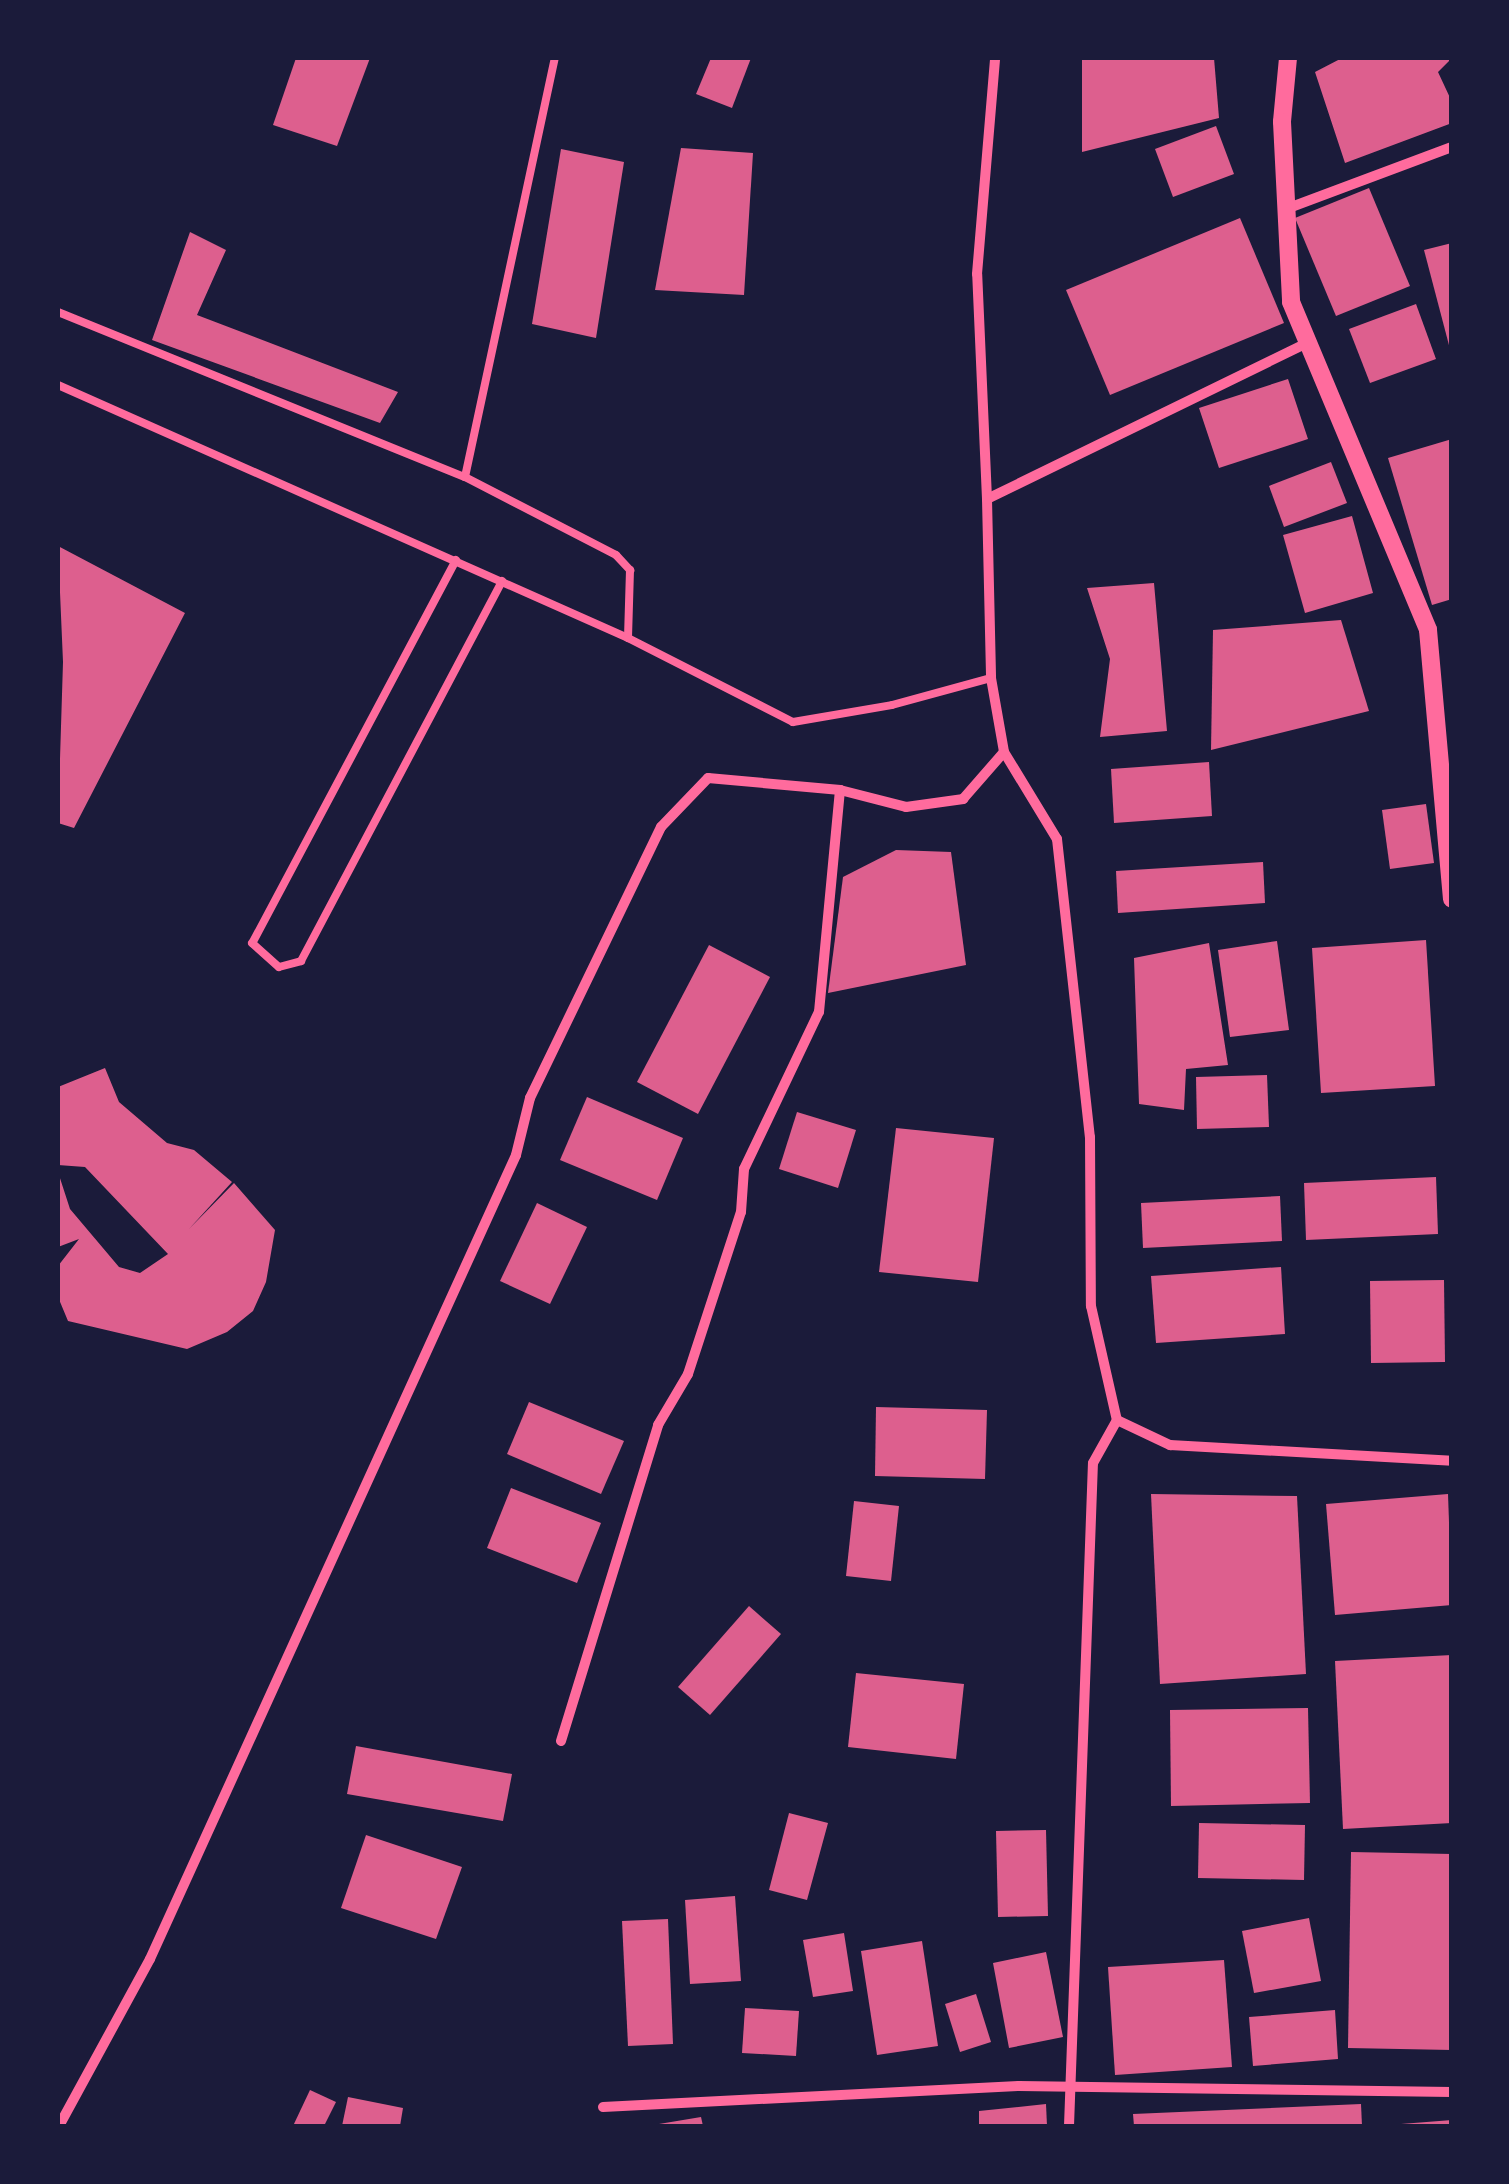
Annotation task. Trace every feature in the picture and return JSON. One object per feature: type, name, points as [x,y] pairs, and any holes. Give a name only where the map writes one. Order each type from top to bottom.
[{"type":"street","points":[[994,58],[977,274],[988,499],[991,678],[1004,752],[1057,839],[1090,1137],[1091,1306],[1117,1420],[1093,1463],[1070,2126]]},
{"type":"street","points":[[1288,58],[1282,122],[1291,302],[1428,630],[1452,898]]},
{"type":"street","points":[[1286,209],[1452,147]]},
{"type":"street","points":[[988,499],[1307,343]]},
{"type":"street","points":[[59,2126],[150,1959],[516,1154],[530,1098],[661,828],[708,778],[840,790],[906,807],[963,800],[1004,752]]},
{"type":"street","points":[[561,1741],[652,1442],[688,1374],[741,1212],[744,1170],[819,1012],[840,790]]},
{"type":"street","points":[[1117,1420],[1170,1445],[1452,1462]]},
{"type":"street","points":[[603,2107],[1019,2086],[1070,2091],[1452,2092]]},
{"type":"lane","points":[[464,477],[555,58]]},
{"type":"lane","points":[[58,312],[464,477],[616,555],[630,570],[628,638]]},
{"type":"lane","points":[[58,385],[628,638],[792,722],[892,706],[991,678]]},
{"type":"lane","points":[[456,560],[252,944],[278,967],[301,962],[502,581]]},
{"type":"building","points":[[296,58],[370,58],[337,146],[273,125]]},
{"type":"building","points":[[711,58],[751,58],[732,108],[696,94]]},
{"type":"building","points":[[1082,58],[1214,58],[1219,118],[1082,152]]},
{"type":"building","points":[[1342,58],[1452,58],[1438,72],[1452,102],[1452,123],[1345,163],[1315,72]]},
{"type":"building","points":[[1216,126],[1234,174],[1173,197],[1155,149]]},
{"type":"building","points":[[681,148],[753,153],[744,295],[655,290]]},
{"type":"building","points":[[561,149],[624,162],[596,338],[532,324]]},
{"type":"building","points":[[1369,188],[1410,286],[1336,316],[1295,218]]},
{"type":"building","points":[[1240,218],[1284,323],[1110,395],[1066,290]]},
{"type":"building","points":[[190,232],[226,250],[197,315],[398,392],[380,423],[152,340]]},
{"type":"building","points":[[1452,243],[1452,349],[1450,349],[1424,250]]},
{"type":"building","points":[[1416,304],[1436,359],[1370,383],[1349,329]]},
{"type":"building","points":[[1288,379],[1308,439],[1219,468],[1199,408]]},
{"type":"building","points":[[1452,439],[1452,599],[1432,605],[1388,458]]},
{"type":"building","points":[[1331,462],[1347,503],[1284,527],[1269,486]]},
{"type":"building","points":[[1352,516],[1373,593],[1305,613],[1283,535]]},
{"type":"building","points":[[58,546],[185,613],[74,828],[58,823],[63,662]]},
{"type":"building","points":[[1154,583],[1167,731],[1100,737],[1110,659],[1087,588]]},
{"type":"building","points":[[1341,620],[1369,711],[1211,750],[1213,630]]},
{"type":"building","points":[[1209,762],[1212,816],[1114,823],[1111,769]]},
{"type":"building","points":[[1426,804],[1434,863],[1390,869],[1382,810]]},
{"type":"building","points":[[896,850],[951,852],[966,965],[828,993],[843,877]]},
{"type":"building","points":[[1263,862],[1265,903],[1118,913],[1116,871]]},
{"type":"building","points":[[1426,940],[1435,1086],[1321,1093],[1312,948]]},
{"type":"building","points":[[1277,941],[1289,1030],[1230,1037],[1218,950]]},
{"type":"building","points":[[1209,943],[1228,1065],[1186,1069],[1184,1110],[1139,1104],[1134,958]]},
{"type":"building","points":[[709,945],[770,977],[698,1114],[637,1082]]},
{"type":"building","points":[[105,1068],[119,1102],[167,1143],[194,1150],[232,1182],[189,1229],[234,1183],[275,1230],[266,1282],[253,1311],[227,1332],[187,1349],[68,1321],[58,1297],[58,1266],[79,1239],[58,1247],[58,1172],[70,1209],[119,1267],[140,1273],[168,1254],[85,1167],[58,1165],[58,1087]]},
{"type":"building","points":[[1267,1075],[1269,1127],[1197,1129],[1196,1077]]},
{"type":"building","points":[[587,1097],[683,1138],[657,1200],[560,1160]]},
{"type":"building","points":[[797,1112],[856,1130],[838,1188],[779,1169]]},
{"type":"building","points":[[896,1128],[994,1138],[978,1282],[879,1272]]},
{"type":"building","points":[[1436,1177],[1438,1234],[1306,1240],[1304,1183]]},
{"type":"building","points":[[1280,1196],[1282,1241],[1143,1248],[1141,1203]]},
{"type":"building","points":[[537,1203],[587,1227],[550,1304],[500,1281]]},
{"type":"building","points":[[1281,1267],[1285,1334],[1156,1343],[1151,1276]]},
{"type":"building","points":[[1444,1280],[1445,1362],[1371,1363],[1370,1281]]},
{"type":"building","points":[[529,1402],[624,1441],[601,1494],[507,1454]]},
{"type":"building","points":[[876,1407],[987,1410],[985,1479],[875,1476]]},
{"type":"building","points":[[511,1488],[601,1523],[577,1583],[487,1548]]},
{"type":"building","points":[[1151,1494],[1297,1496],[1306,1674],[1160,1684]]},
{"type":"building","points":[[1448,1494],[1452,1605],[1335,1615],[1326,1504]]},
{"type":"building","points":[[854,1501],[899,1506],[891,1581],[846,1576]]},
{"type":"building","points":[[749,1606],[781,1634],[710,1715],[678,1687]]},
{"type":"building","points":[[1452,1655],[1452,1823],[1343,1829],[1335,1661]]},
{"type":"building","points":[[856,1673],[964,1684],[956,1759],[848,1747]]},
{"type":"building","points":[[1308,1708],[1310,1803],[1171,1806],[1170,1710]]},
{"type":"building","points":[[356,1746],[512,1774],[503,1821],[347,1794]]},
{"type":"building","points":[[789,1813],[828,1823],[807,1900],[769,1890]]},
{"type":"building","points":[[1199,1823],[1305,1825],[1304,1880],[1198,1878]]},
{"type":"building","points":[[1046,1830],[1048,1916],[998,1917],[996,1831]]},
{"type":"building","points":[[366,1835],[462,1867],[436,1939],[341,1908]]},
{"type":"building","points":[[1351,1852],[1452,1854],[1452,2050],[1348,2048]]},
{"type":"building","points":[[735,1896],[741,1981],[690,1984],[685,1900]]},
{"type":"building","points":[[1309,1918],[1321,1981],[1254,1993],[1242,1931]]},
{"type":"building","points":[[668,1919],[673,2044],[628,2046],[622,1921]]},
{"type":"building","points":[[844,1933],[853,1991],[813,1997],[803,1940]]},
{"type":"building","points":[[922,1941],[938,2046],[877,2055],[861,1951]]},
{"type":"building","points":[[1046,1952],[1063,2037],[1009,2048],[993,1963]]},
{"type":"building","points":[[1224,1960],[1232,2067],[1115,2075],[1108,1967]]},
{"type":"building","points":[[976,1994],[991,2042],[960,2052],[945,2004]]},
{"type":"building","points":[[745,2008],[799,2011],[796,2056],[742,2053]]},
{"type":"building","points":[[1335,2010],[1338,2059],[1253,2066],[1249,2017]]},
{"type":"building","points":[[310,2090],[336,2102],[324,2126],[293,2126]]},
{"type":"building","points":[[348,2097],[403,2108],[400,2126],[342,2126]]},
{"type":"building","points":[[1046,2104],[1047,2126],[979,2126],[979,2111]]},
{"type":"building","points":[[1361,2104],[1362,2126],[1134,2126],[1133,2114]]},
{"type":"building","points":[[701,2117],[703,2126],[659,2126],[659,2124]]},
{"type":"building","points":[[1452,2120],[1452,2126],[1401,2126],[1401,2124]]}]
